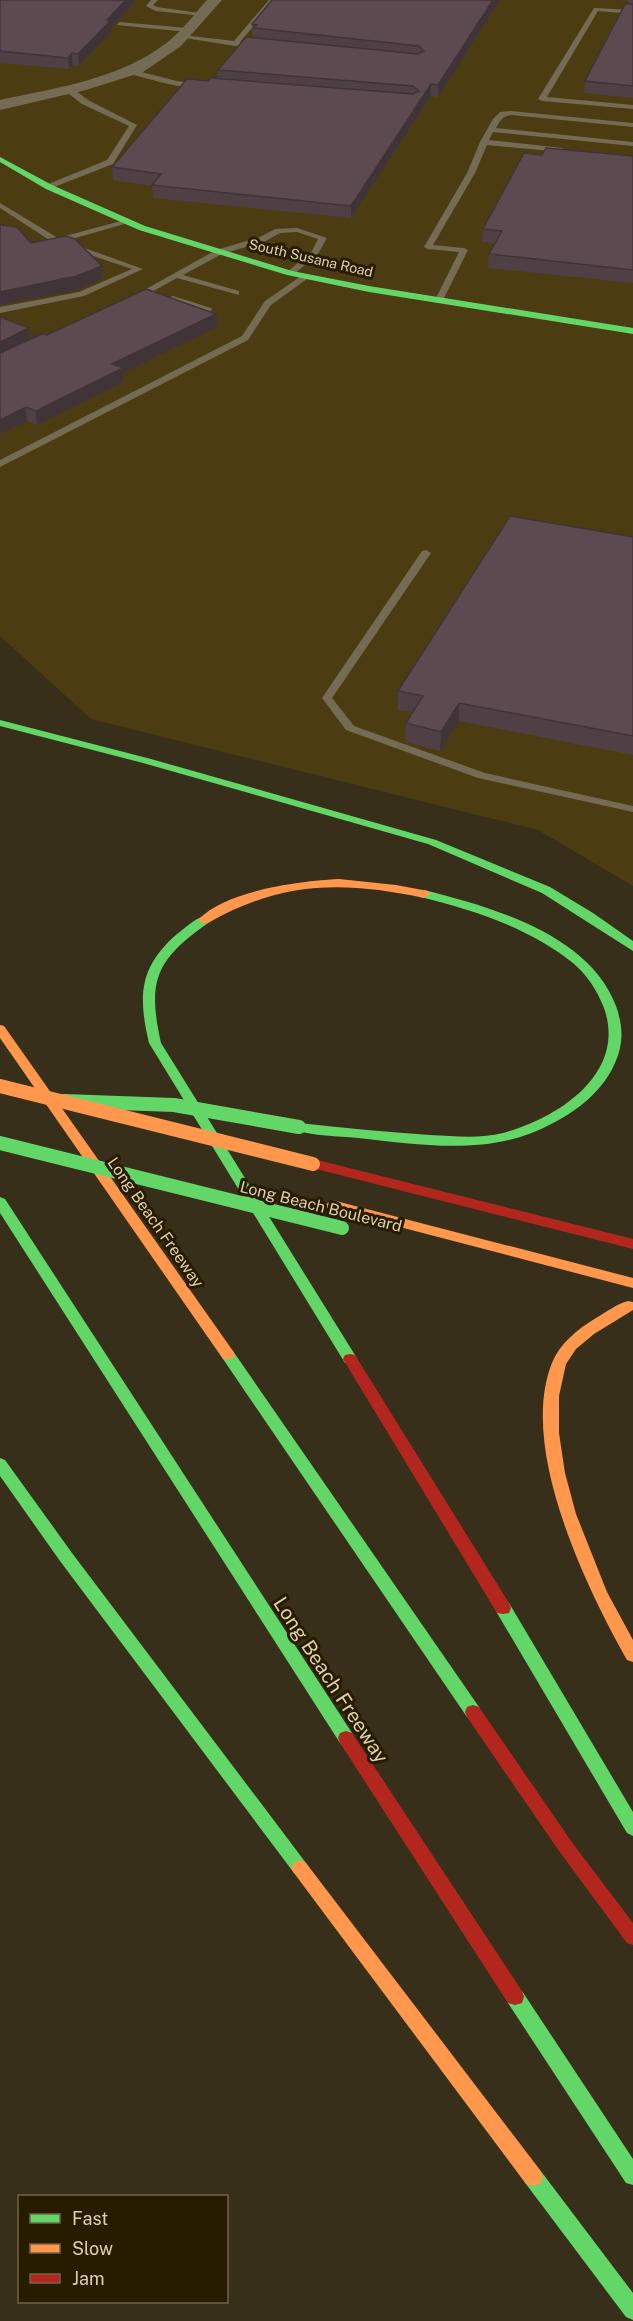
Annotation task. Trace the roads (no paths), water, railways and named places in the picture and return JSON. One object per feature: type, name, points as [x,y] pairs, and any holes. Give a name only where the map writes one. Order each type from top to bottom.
[{"type":"main road","name":"South Susana Road","points":[[3,164],[125,221],[290,273],[633,331]]},
{"type":"main road","points":[[0,723],[147,761],[432,842],[546,890],[589,916],[633,947]]},
{"type":"main road","points":[[64,1101],[174,1105],[299,1127],[412,1139],[480,1141],[515,1133],[543,1122],[572,1105],[596,1084],[611,1064],[617,1042],[614,1017],[608,997],[593,976],[548,940],[488,910],[454,899],[414,891],[338,882],[302,885],[270,892],[208,916],[183,934],[161,956],[148,978],[145,999],[147,1019],[155,1043],[501,1604],[633,1828]]},
{"type":"main road","name":"Long Beach Freeway","points":[[0,1029],[565,1845],[633,1936]]},
{"type":"main road","points":[[0,1086],[633,1244]]},
{"type":"main road","name":"Long Beach Boulevard","points":[[0,1143],[348,1230]]},
{"type":"main road","points":[[81,1162],[107,1156]]},
{"type":"main road","points":[[219,1176],[264,1188]]},
{"type":"main road","name":"Long Beach Freeway","points":[[0,1202],[334,1722],[633,2176]]},
{"type":"main road","points":[[326,1204],[633,1283]]},
{"type":"main road","points":[[607,1300],[631,1307]]},
{"type":"main road","points":[[631,1307],[574,1340],[558,1365],[551,1395],[554,1449],[569,1510],[590,1573],[618,1633],[633,1655]]},
{"type":"main road","points":[[0,1464],[73,1567],[633,2310]]},
{"type":"street","points":[[0,105],[68,89],[129,71],[147,62],[185,34],[215,0]]},
{"type":"lane","points":[[155,0],[149,6],[156,9],[202,14]]},
{"type":"lane","points":[[236,44],[273,0]]},
{"type":"lane","points":[[633,12],[596,9],[542,99],[633,107]]},
{"type":"lane","points":[[119,24],[267,47]]},
{"type":"lane","points":[[129,71],[177,83],[213,86]]},
{"type":"lane","points":[[49,187],[110,162],[133,125],[85,102],[68,89]]},
{"type":"lane","points":[[439,300],[464,250],[429,247],[471,173],[497,119],[503,114],[512,113],[633,125]]},
{"type":"lane","points":[[491,130],[633,144]]},
{"type":"lane","points":[[484,142],[576,152]]},
{"type":"lane","points":[[0,205],[57,241],[139,269],[81,294],[0,310]]},
{"type":"lane","points":[[57,241],[125,221]]},
{"type":"lane","points":[[126,302],[219,252],[263,239],[278,231],[297,230],[323,238],[315,252],[290,273]]},
{"type":"lane","points":[[177,276],[236,293]]},
{"type":"lane","points":[[0,464],[245,338],[268,303],[307,276]]},
{"type":"lane","points":[[148,292],[158,295]]},
{"type":"lane","points":[[168,298],[208,310]]},
{"type":"lane","points":[[426,553],[327,698],[350,728],[482,776],[633,809]]}]
